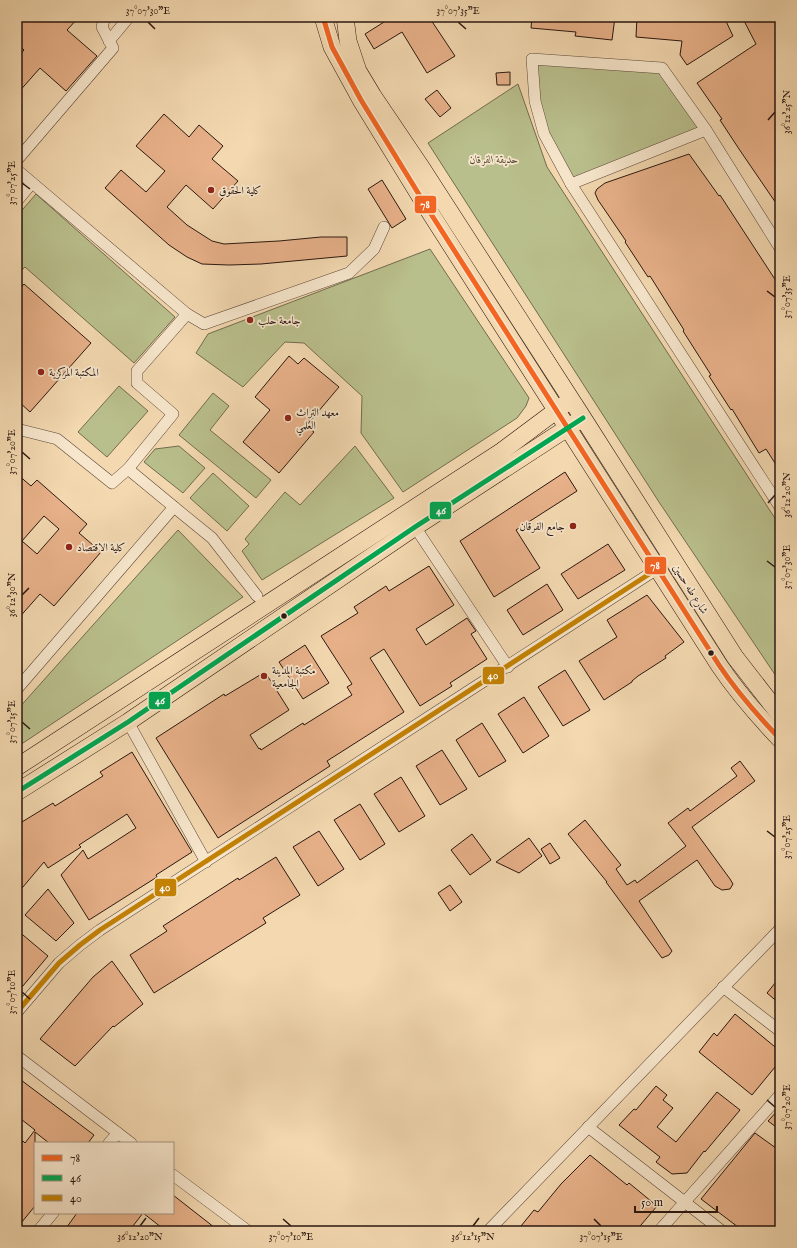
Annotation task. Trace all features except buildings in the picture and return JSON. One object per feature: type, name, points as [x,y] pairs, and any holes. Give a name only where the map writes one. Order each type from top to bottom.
[{"type":"main road","name":"شارع طه حسين","points":[[323,17],[332,47],[361,100],[435,221],[657,569],[735,688],[780,739]]},
{"type":"main road","name":"شارع طه حسين","points":[[345,17],[348,42],[358,71],[373,96],[421,167],[583,418],[735,657],[780,715]]},
{"type":"main road","points":[[17,767],[502,451],[571,400]]},
{"type":"main road","points":[[17,792],[128,722],[414,527],[583,418]]},
{"type":"street","points":[[17,160],[113,48],[102,27],[105,17]]},
{"type":"street","points":[[109,41],[129,17]]},
{"type":"street","points":[[780,248],[706,130],[662,68],[532,59],[535,101],[544,134],[571,184],[780,507]]},
{"type":"street","points":[[571,184],[706,130]]},
{"type":"street","points":[[17,170],[187,314],[204,324],[349,273],[374,249],[384,227]]},
{"type":"street","points":[[17,201],[32,183]]},
{"type":"street","points":[[17,429],[57,439],[112,483],[128,469],[173,414],[137,383],[137,371],[187,314]]},
{"type":"street","points":[[128,469],[212,538],[257,596]]},
{"type":"street","points":[[17,690],[174,507]]},
{"type":"street","points":[[414,527],[508,667]]},
{"type":"street","points":[[17,1012],[59,963],[80,945],[107,926],[657,569]]},
{"type":"street","points":[[128,722],[206,862]]},
{"type":"street","points":[[488,1231],[780,929]]},
{"type":"street","points":[[723,987],[780,1031]]},
{"type":"street","points":[[17,1056],[130,1142]]},
{"type":"street","points":[[659,1231],[780,1095]]},
{"type":"street","points":[[588,1127],[722,1231]]},
{"type":"street","points":[[110,1142],[118,1133]]},
{"type":"street","points":[[174,1176],[244,1230]]},
{"type":"street","points":[[38,1231],[52,1214]]},
{"type":"green space","points":[[532,59],[662,68],[706,130],[571,184],[544,134]]},
{"type":"green space","name":"حديقة الفرقان","points":[[518,84],[547,167],[780,526],[780,682],[659,502],[428,143]]},
{"type":"green space","points":[[36,194],[175,317],[134,363],[25,267],[17,275],[17,216]]},
{"type":"green space","points":[[430,249],[529,398],[526,406],[517,418],[403,492],[361,433],[362,396],[304,343],[285,342],[243,387],[196,353],[208,334]]},
{"type":"green space","points":[[119,386],[148,411],[107,457],[78,432]]},
{"type":"green space","points":[[213,393],[229,406],[210,430],[271,480],[256,498],[179,435]]},
{"type":"green space","points":[[179,446],[205,468],[183,493],[144,462],[155,449]]},
{"type":"green space","points":[[355,446],[394,498],[262,580],[242,551],[249,544],[245,539],[285,492],[300,505]]},
{"type":"green space","points":[[213,473],[249,506],[227,531],[190,498]]},
{"type":"green space","points":[[178,530],[243,597],[17,747],[17,710]]},
{"type":"transit line","name":"78","points":[[323,17],[332,47],[361,100],[431,214],[719,665],[748,704],[780,739]]},
{"type":"transit line","name":"46","points":[[17,792],[128,722],[415,527],[583,418]]},
{"type":"transit line","name":"40","points":[[17,1012],[59,963],[100,930],[657,569]]},
{"type":"place","name":"كلية الحقوق","points":[[211,190]]},
{"type":"place","name":"جامعة حلب","points":[[250,320]]},
{"type":"place","name":"المكتبة المركزية","points":[[41,372]]},
{"type":"place","name":"معهد التراث العلمي","points":[[288,418]]},
{"type":"place","name":"جامع الفرقان","points":[[573,526]]},
{"type":"place","name":"كلية الاقتصاد","points":[[69,547]]},
{"type":"place","name":"مكتبة المدينة الجامعية","points":[[264,676]]}]
